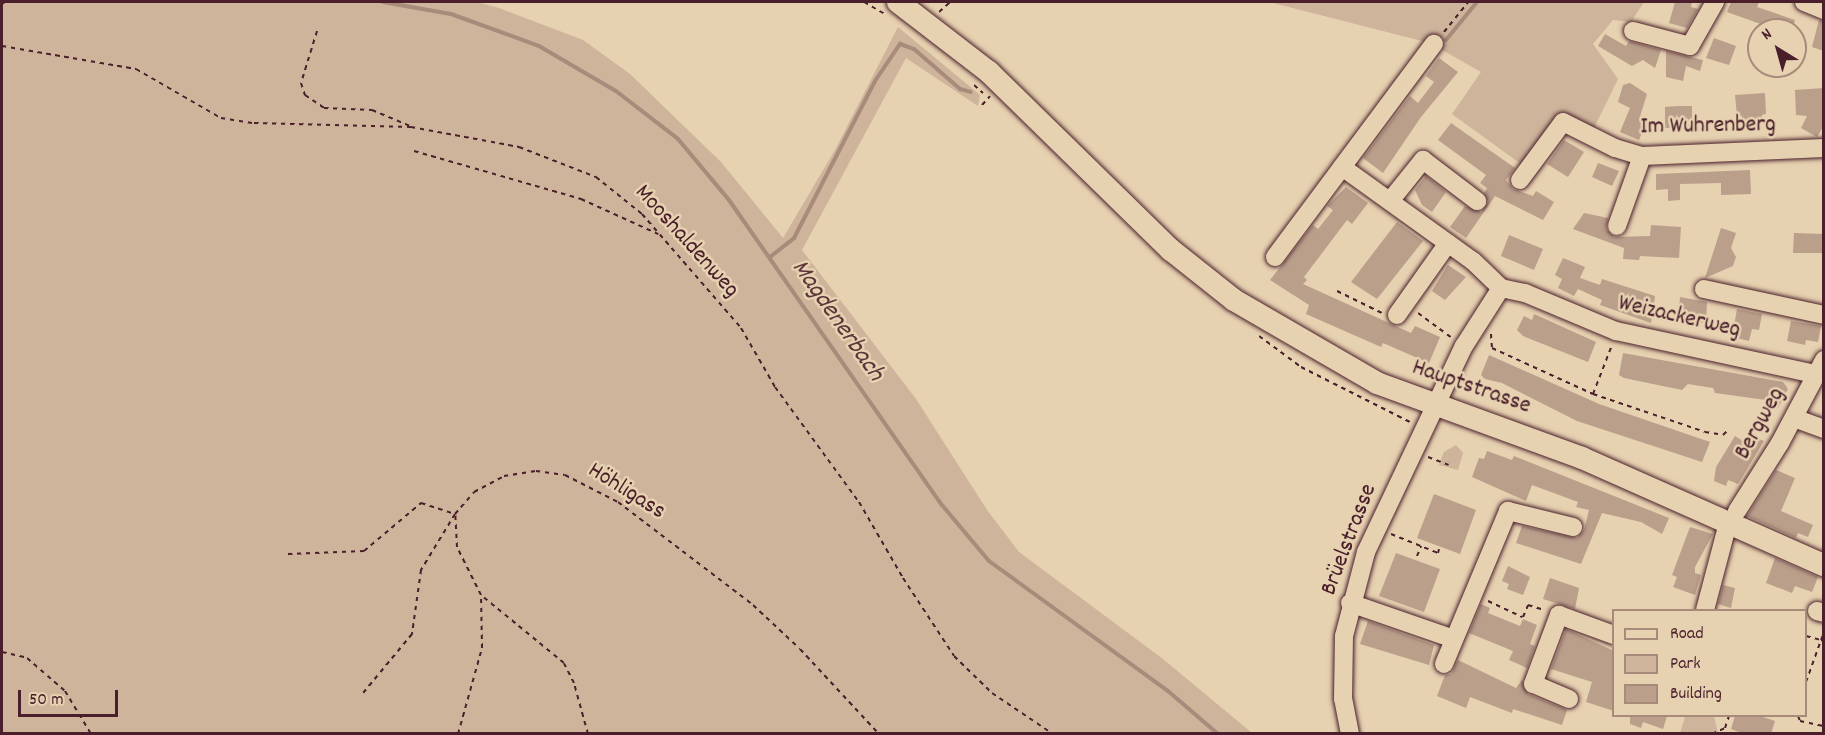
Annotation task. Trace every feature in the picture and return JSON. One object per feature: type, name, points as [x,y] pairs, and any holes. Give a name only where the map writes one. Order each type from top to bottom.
[{"type":"main road","name":"Hauptstrasse","points":[[898,2],[1001,82],[1130,211],[1234,300],[1331,359],[1436,407],[1562,450],[1733,517],[1824,566]]},
{"type":"street","points":[[1633,31],[1690,46],[1715,2]]},
{"type":"street","points":[[1804,2],[1824,10]]},
{"type":"street","points":[[1275,257],[1434,44]]},
{"type":"street","name":"Im Wuhrenberg","points":[[1521,180],[1563,122],[1615,148],[1642,156],[1824,148]]},
{"type":"street","points":[[1617,226],[1642,156]]},
{"type":"street","points":[[1390,201],[1423,160],[1477,201]]},
{"type":"street","name":"Weizackerweg","points":[[1342,166],[1448,243],[1502,288],[1525,293],[1616,331],[1819,367]]},
{"type":"street","points":[[1400,309],[1448,243]]},
{"type":"street","points":[[1436,407],[1464,346],[1502,288]]},
{"type":"street","points":[[1704,290],[1824,315]]},
{"type":"street","name":"Bergweg","points":[[1706,609],[1733,517],[1794,418],[1819,367]]},
{"type":"street","name":"Brüelstrasse","points":[[1350,734],[1342,672],[1350,603],[1377,528],[1412,451],[1436,407]]},
{"type":"street","points":[[1794,418],[1824,429]]},
{"type":"street","points":[[1444,664],[1508,511],[1573,526]]},
{"type":"street","points":[[1350,603],[1454,639]]},
{"type":"street","points":[[1569,699],[1533,684],[1558,615],[1612,634]]},
{"type":"path","points":[[1434,44],[1468,2]]},
{"type":"path","points":[[317,31],[302,83],[305,95],[324,108],[372,110],[411,127]]},
{"type":"path","name":"Mooshaldenweg","points":[[2,46],[136,69],[221,118],[254,123],[411,127],[519,147],[574,166],[620,194],[662,236],[741,328],[775,387],[859,502],[947,647],[992,693],[1053,734]]},
{"type":"path","points":[[414,151],[581,200],[662,236]]},
{"type":"path","points":[[1337,291],[1383,314],[1400,309],[1444,333]]},
{"type":"path","points":[[1593,394],[1616,331]]},
{"type":"path","points":[[1491,332],[1492,348],[1593,394],[1705,432],[1723,435],[1729,429]]},
{"type":"path","points":[[1412,451],[1449,465]]},
{"type":"path","name":"Höhligass","points":[[363,693],[412,634],[421,570],[455,514],[474,492],[504,476],[536,471],[578,480],[646,522],[753,605],[800,649],[879,734]]},
{"type":"path","points":[[288,554],[364,550],[421,503],[455,514],[457,547],[481,595],[564,663],[574,683],[588,734]]},
{"type":"path","points":[[1377,528],[1438,553],[1439,549]]},
{"type":"path","points":[[1417,556],[1421,546]]},
{"type":"path","points":[[458,734],[482,648],[481,595]]},
{"type":"path","points":[[1473,595],[1523,617],[1528,605],[1558,615]]},
{"type":"path","points":[[1807,679],[1824,633]]},
{"type":"path","points":[[1807,636],[1822,640]]},
{"type":"path","points":[[2,652],[27,658],[65,691],[91,734]]},
{"type":"path","points":[[1712,734],[1725,728],[1729,717]]},
{"type":"path","points":[[1798,717],[1800,721],[1824,726]]},
{"type":"green space","points":[[2,2],[477,2],[499,8],[583,40],[630,74],[721,162],[783,238],[835,150],[898,27],[980,95],[978,106],[906,58],[802,250],[916,399],[987,510],[1019,552],[1163,659],[1252,733],[2,733]]},
{"type":"green space","points":[[1269,2],[1644,2],[1631,22],[1613,20],[1593,44],[1618,79],[1594,128],[1563,115],[1525,167],[1452,114],[1481,72],[1430,43]]},
{"type":"green space","points":[[1456,445],[1463,453],[1458,470],[1439,465],[1444,452]]},
{"type":"green space","points":[[1685,717],[1714,717],[1718,733],[1680,733]]},
{"type":"building","points":[[1675,2],[1692,2],[1691,7],[1698,9],[1687,28],[1669,23]]},
{"type":"building","points":[[1731,2],[1759,2],[1757,7],[1789,18],[1747,19],[1727,12]]},
{"type":"building","points":[[1819,20],[1824,21],[1824,51],[1812,47]]},
{"type":"building","points":[[1605,34],[1626,46],[1629,41],[1661,50],[1655,68],[1643,60],[1632,66],[1598,46]]},
{"type":"building","points":[[1714,38],[1736,46],[1729,65],[1706,58]]},
{"type":"building","points":[[1666,51],[1703,60],[1700,71],[1686,66],[1683,81],[1666,77]]},
{"type":"building","points":[[1439,58],[1458,72],[1421,117],[1383,173],[1363,158],[1410,96],[1418,103],[1434,82],[1426,76]]},
{"type":"building","points":[[1630,83],[1647,94],[1639,120],[1646,123],[1639,140],[1620,132],[1630,108],[1618,102],[1623,85]]},
{"type":"building","points":[[1824,88],[1823,127],[1817,137],[1801,128],[1807,116],[1796,115],[1795,90]]},
{"type":"building","points":[[1765,93],[1766,114],[1762,115],[1762,121],[1742,122],[1742,116],[1737,116],[1735,95]]},
{"type":"building","points":[[1692,106],[1692,128],[1665,128],[1665,107]]},
{"type":"building","points":[[1451,123],[1515,168],[1506,180],[1513,189],[1533,196],[1536,191],[1554,202],[1543,220],[1495,196],[1466,238],[1450,227],[1465,206],[1481,212],[1488,202],[1484,193],[1487,188],[1480,183],[1486,175],[1438,140]]},
{"type":"building","points":[[1564,140],[1584,152],[1568,177],[1547,164]]},
{"type":"building","points":[[1598,163],[1619,171],[1612,186],[1592,177]]},
{"type":"building","points":[[1750,170],[1751,194],[1721,195],[1721,183],[1680,184],[1680,200],[1668,201],[1668,189],[1656,190],[1656,174]]},
{"type":"building","points":[[1426,176],[1446,192],[1432,212],[1422,205],[1415,190]]},
{"type":"building","points":[[1346,187],[1368,203],[1352,224],[1347,220],[1304,277],[1307,280],[1303,284],[1411,333],[1415,326],[1440,337],[1429,363],[1383,343],[1381,347],[1306,314],[1309,305],[1270,280],[1313,225],[1318,229],[1333,210],[1327,206]]},
{"type":"building","points":[[1584,213],[1608,218],[1606,229],[1614,237],[1650,236],[1651,225],[1681,227],[1679,258],[1640,256],[1639,260],[1623,259],[1624,248],[1573,229]]},
{"type":"building","points":[[1397,222],[1423,241],[1377,299],[1351,282]]},
{"type":"building","points":[[1721,228],[1736,233],[1731,248],[1736,257],[1733,266],[1705,278]]},
{"type":"building","points":[[1794,233],[1824,234],[1824,253],[1793,253]]},
{"type":"building","points":[[1509,235],[1543,249],[1534,270],[1501,256]]},
{"type":"building","points":[[1563,258],[1585,267],[1580,278],[1600,285],[1602,279],[1655,296],[1651,323],[1600,305],[1602,300],[1578,289],[1574,296],[1558,288],[1562,279],[1555,275]]},
{"type":"building","points":[[1448,265],[1466,277],[1445,300],[1432,291]]},
{"type":"building","points":[[1680,297],[1707,302],[1706,323],[1678,320]]},
{"type":"building","points":[[1737,309],[1762,314],[1759,330],[1752,329],[1749,341],[1732,337]]},
{"type":"building","points":[[1534,314],[1596,342],[1588,362],[1523,336],[1517,330],[1524,316],[1532,320]]},
{"type":"building","points":[[1791,321],[1821,326],[1818,342],[1806,340],[1805,345],[1787,341]]},
{"type":"building","points":[[1623,353],[1783,382],[1788,389],[1778,408],[1765,406],[1766,400],[1715,393],[1713,388],[1688,384],[1682,390],[1624,378],[1619,375]]},
{"type":"building","points":[[1489,355],[1599,404],[1710,442],[1702,462],[1577,421],[1502,383],[1485,379],[1481,375]]},
{"type":"building","points":[[1735,436],[1746,443],[1752,436],[1764,441],[1738,484],[1728,480],[1726,486],[1714,481],[1716,467]]},
{"type":"building","points":[[1487,451],[1512,460],[1514,456],[1669,518],[1662,534],[1641,522],[1602,513],[1581,564],[1516,543],[1522,526],[1577,538],[1584,530],[1589,510],[1576,507],[1578,502],[1532,485],[1526,501],[1472,477],[1479,458],[1484,459]]},
{"type":"building","points":[[1776,470],[1795,478],[1781,511],[1813,525],[1808,537],[1798,533],[1796,538],[1747,516]]},
{"type":"building","points":[[1434,494],[1476,510],[1460,554],[1417,538]]},
{"type":"building","points":[[1690,527],[1713,534],[1695,567],[1695,573],[1701,575],[1695,595],[1673,587],[1677,577],[1672,575]]},
{"type":"building","points":[[1396,553],[1440,569],[1424,612],[1379,596]]},
{"type":"building","points":[[1775,558],[1818,577],[1812,592],[1795,586],[1792,593],[1766,583]]},
{"type":"building","points":[[1508,566],[1530,577],[1523,595],[1507,589],[1509,584],[1502,581]]},
{"type":"building","points":[[1550,578],[1579,588],[1575,609],[1543,599]]},
{"type":"building","points":[[1723,585],[1735,588],[1731,608],[1718,604]]},
{"type":"building","points":[[1481,604],[1490,608],[1488,613],[1520,626],[1523,619],[1537,625],[1530,644],[1535,646],[1527,668],[1509,660],[1513,651],[1469,633]]},
{"type":"building","points":[[1368,621],[1434,645],[1429,665],[1360,644]]},
{"type":"building","points":[[1566,629],[1612,650],[1612,710],[1586,702],[1592,682],[1551,669]]},
{"type":"building","points":[[1458,660],[1516,688],[1522,680],[1528,694],[1567,710],[1562,725],[1513,709],[1512,713],[1470,697],[1466,708],[1437,696],[1445,675],[1451,674]]},
{"type":"building","points":[[1630,717],[1667,717],[1663,729],[1643,722],[1641,728],[1630,724]]},
{"type":"building","points":[[1735,717],[1763,717],[1775,721],[1771,734],[1744,734],[1731,729]]},
{"type":"waterway","name":"Magdenerbach","points":[[383,2],[451,14],[539,46],[616,91],[678,139],[729,200],[942,505],[989,561],[1168,691],[1218,734]]},
{"type":"waterway","points":[[1446,40],[1477,2]]},
{"type":"waterway","points":[[770,257],[794,238],[875,81],[900,44],[914,49],[960,89],[971,92]]}]
